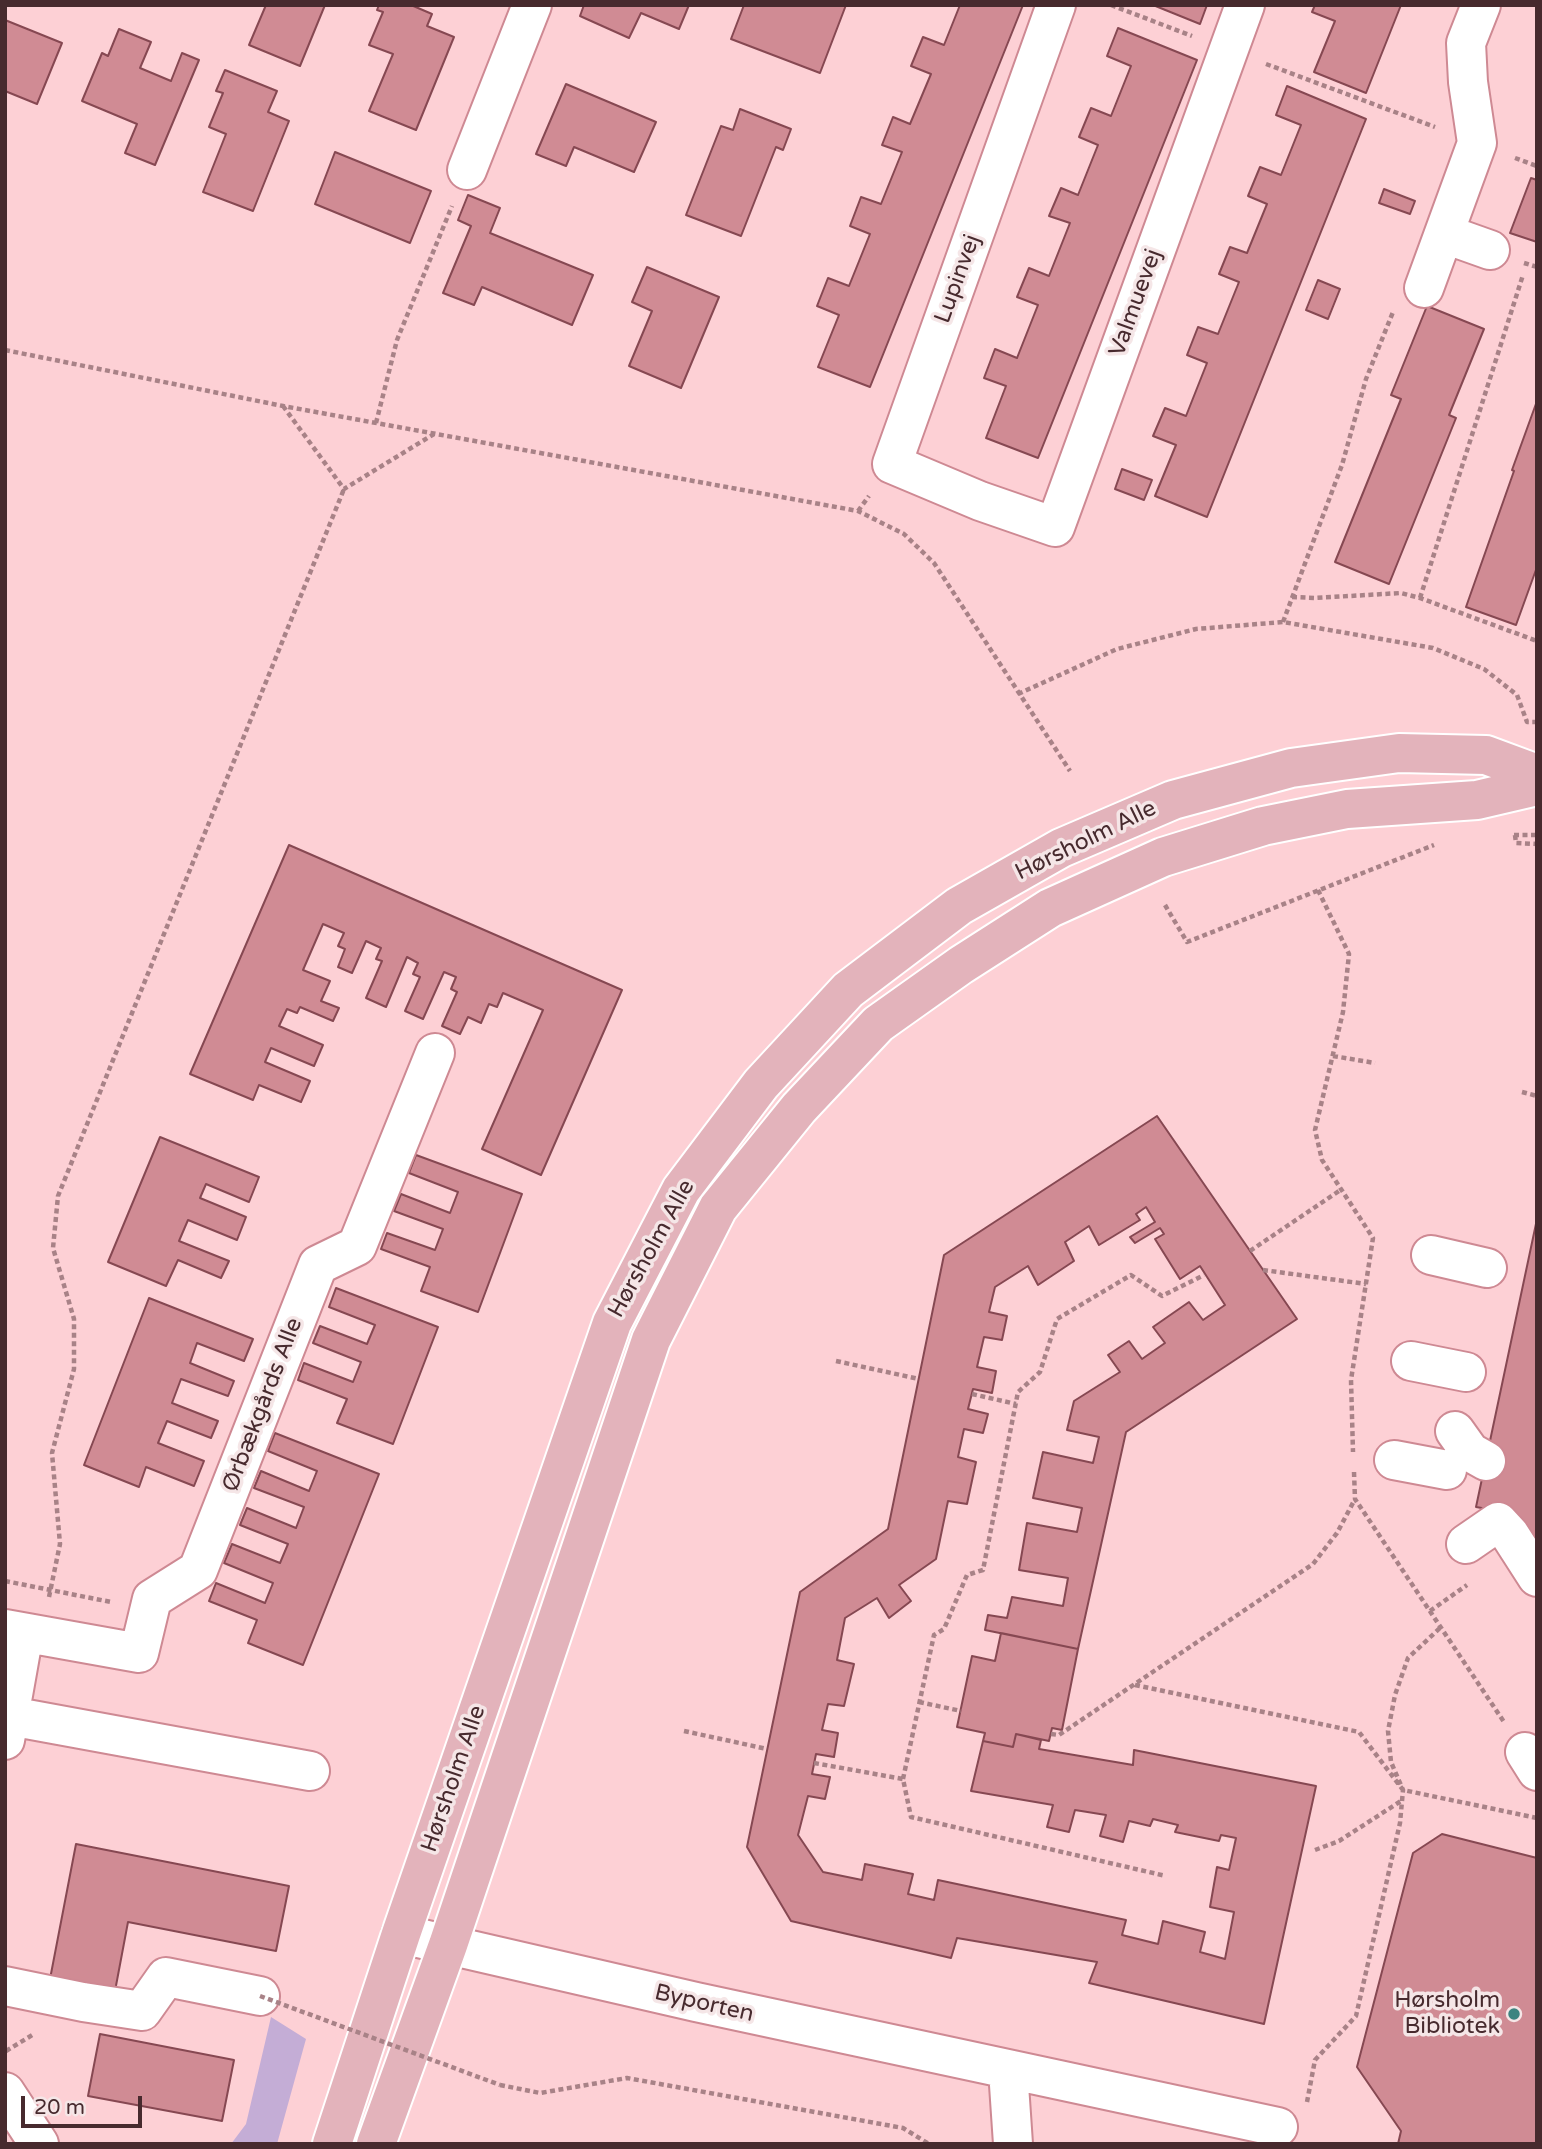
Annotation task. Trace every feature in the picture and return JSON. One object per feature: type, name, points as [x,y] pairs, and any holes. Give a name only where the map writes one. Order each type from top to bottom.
[{"type":"main road","name":"Hørsholm Alle","points":[[332,2144],[401,1934],[612,1323],[681,1190],[761,1084],[848,989],[959,906],[1061,848],[1173,800],[1292,768],[1399,753],[1486,755],[1537,774]]},
{"type":"main road","name":"Hørsholm Alle","points":[[376,2144],[448,1945],[651,1340],[718,1208],[799,1108],[878,1024],[961,965],[1050,908],[1163,857],[1263,826],[1347,809],[1476,800],[1537,786]]},
{"type":"street","points":[[467,170],[532,5]]},
{"type":"street","name":"Lupinvej","points":[[980,500],[892,464],[1056,5]]},
{"type":"street","name":"Valmuevej","points":[[980,500],[1055,527],[1245,5]]},
{"type":"street","points":[[1424,289],[1477,143],[1468,82],[1466,43],[1481,5]]},
{"type":"street","points":[[1445,234],[1490,250]]},
{"type":"street","name":"Ørbækgårds Alle","points":[[149,1610],[152,1599],[198,1570],[318,1265],[357,1246],[435,1053]]},
{"type":"street","points":[[1431,1255],[1487,1268]]},
{"type":"street","points":[[1411,1361],[1466,1372]]},
{"type":"street","points":[[1455,1431],[1470,1452],[1486,1461]]},
{"type":"street","points":[[1394,1460],[1447,1470]]},
{"type":"street","points":[[1470,1562],[1498,1522],[1510,1535],[1537,1577]]},
{"type":"street","points":[[149,1610],[139,1653],[24,1632],[7,1728],[310,1771]]},
{"type":"street","name":"Byporten","points":[[401,1934],[1007,2070],[1292,2118]]},
{"type":"street","points":[[5,1986],[142,2011],[166,1977],[260,1996]]},
{"type":"street","points":[[1007,2070],[1013,2144]]},
{"type":"street","points":[[5,2092],[39,2144]]},
{"type":"path","points":[[1111,5],[1537,166]]},
{"type":"path","points":[[376,423],[397,340],[467,170]]},
{"type":"path","points":[[1420,598],[1526,264]]},
{"type":"path","points":[[1283,622],[1342,465],[1366,379],[1402,289],[1424,289]]},
{"type":"path","points":[[5,350],[283,406],[858,511],[904,534],[934,564],[1070,771]]},
{"type":"path","points":[[283,406],[344,489]]},
{"type":"path","points":[[24,1632],[50,1591],[60,1544],[52,1453],[74,1369],[74,1319],[53,1248],[58,1196],[344,489],[434,433]]},
{"type":"path","points":[[1292,597],[1401,593],[1537,641]]},
{"type":"path","points":[[1018,694],[1117,649],[1196,629],[1283,622],[1433,648],[1446,653],[1484,669],[1517,695],[1527,722],[1537,722]]},
{"type":"path","points":[[1537,835],[1516,835],[1516,843],[1537,844]]},
{"type":"path","points":[[1165,905],[1187,942],[1445,841]]},
{"type":"path","points":[[1051,1734],[1059,1735],[1313,1564],[1337,1534],[1355,1499],[1351,1380],[1373,1238],[1322,1160],[1315,1130],[1343,1012],[1349,954],[1318,890]]},
{"type":"path","points":[[1333,1056],[1375,1063]]},
{"type":"path","points":[[1522,1092],[1537,1096]]},
{"type":"path","points":[[1250,1251],[1342,1189]]},
{"type":"path","points":[[1263,1270],[1366,1284]]},
{"type":"path","points":[[1167,1876],[911,1817],[904,1779],[934,1635],[944,1629],[967,1575],[983,1570],[1018,1392],[1040,1372],[1057,1319],[1131,1275],[1162,1296],[1204,1275]]},
{"type":"path","points":[[836,1361],[919,1379]]},
{"type":"path","points":[[972,1394],[1016,1404]]},
{"type":"path","points":[[1355,1499],[1531,1761]]},
{"type":"path","points":[[1430,1611],[1470,1562]]},
{"type":"path","points":[[5,1581],[149,1610]]},
{"type":"path","points":[[1292,2118],[1315,2060],[1356,2016],[1400,1824],[1403,1790],[1391,1762],[1388,1731],[1395,1695],[1408,1658],[1441,1627]]},
{"type":"path","points":[[1135,1685],[1359,1732],[1403,1790],[1537,1818]]},
{"type":"path","points":[[919,1702],[961,1711]]},
{"type":"path","points":[[684,1731],[767,1749]]},
{"type":"path","points":[[814,1763],[904,1779]]},
{"type":"path","points":[[1315,1850],[1339,1841],[1401,1801]]},
{"type":"path","points":[[260,1996],[500,2085],[540,2093],[627,2078],[903,2128],[929,2144]]},
{"type":"shaded area","points":[[271,2017],[306,2039],[277,2144],[231,2144],[246,2124]]},
{"type":"building","points":[[266,5],[325,5],[300,66],[249,45]]},
{"type":"building","points":[[379,5],[411,5],[432,14],[427,26],[454,37],[416,130],[369,111],[393,54],[369,45],[383,12],[377,10]]},
{"type":"building","points":[[584,5],[689,5],[679,29],[641,13],[629,38],[580,16]]},
{"type":"building","points":[[744,5],[846,5],[820,73],[731,39]]},
{"type":"building","points":[[960,5],[1023,5],[870,387],[818,367],[839,315],[817,306],[828,278],[849,286],[870,234],[850,226],[861,197],[881,204],[902,152],[882,145],[893,117],[910,124],[931,74],[911,66],[923,37],[944,45]]},
{"type":"building","points":[[1153,5],[1207,5],[1200,24]]},
{"type":"building","points":[[1315,5],[1401,5],[1366,93],[1314,72],[1335,21],[1312,12]]},
{"type":"building","points":[[5,20],[62,43],[37,104],[5,91]]},
{"type":"building","points":[[1118,28],[1197,60],[1038,458],[986,438],[1006,386],[984,378],[995,349],[1017,358],[1038,305],[1017,297],[1029,268],[1049,276],[1070,223],[1049,216],[1061,188],[1078,195],[1098,145],[1079,137],[1091,108],[1111,116],[1131,66],[1107,56]]},
{"type":"building","points":[[119,29],[151,42],[140,68],[171,81],[182,53],[199,60],[155,165],[125,153],[137,124],[82,101],[102,53],[108,56]]},
{"type":"building","points":[[225,70],[277,91],[268,112],[289,121],[253,211],[203,192],[226,134],[209,127],[223,93],[216,91]]},
{"type":"building","points":[[566,84],[656,122],[634,172],[574,147],[566,166],[536,154]]},
{"type":"building","points":[[1287,86],[1366,119],[1207,517],[1155,496],[1176,445],[1153,436],[1165,408],[1186,416],[1207,363],[1187,355],[1198,327],[1218,334],[1239,282],[1219,274],[1230,247],[1247,253],[1267,204],[1248,196],[1260,167],[1281,175],[1301,125],[1276,115]]},
{"type":"building","points":[[740,109],[791,129],[783,150],[776,147],[741,236],[686,215],[721,126],[733,130]]},
{"type":"building","points":[[335,152],[431,191],[410,243],[315,204]]},
{"type":"building","points":[[1531,178],[1537,180],[1537,242],[1510,233]]},
{"type":"building","points":[[1384,189],[1415,201],[1410,214],[1379,203]]},
{"type":"building","points":[[468,195],[500,208],[490,233],[593,275],[572,325],[482,287],[474,305],[443,293],[471,226],[458,220]]},
{"type":"building","points":[[647,267],[719,297],[681,388],[629,366],[652,311],[632,302]]},
{"type":"building","points":[[1318,280],[1340,289],[1328,319],[1306,310]]},
{"type":"building","points":[[1427,306],[1484,329],[1449,415],[1456,418],[1389,584],[1335,562],[1401,399],[1391,395]]},
{"type":"building","points":[[1537,401],[1537,567],[1516,625],[1466,607]]},
{"type":"building","points":[[1122,469],[1152,480],[1144,500],[1115,489]]},
{"type":"building","points":[[289,845],[622,990],[541,1175],[482,1149],[543,1010],[503,993],[497,1007],[489,1004],[481,1023],[468,1017],[460,1034],[442,1026],[457,992],[451,989],[456,977],[444,972],[423,1019],[405,1011],[420,977],[413,974],[418,963],[407,957],[386,1007],[366,998],[382,961],[376,959],[381,948],[366,941],[352,973],[338,967],[345,949],[338,946],[344,933],[323,924],[303,970],[330,981],[321,1001],[339,1008],[333,1021],[300,1007],[297,1013],[287,1009],[279,1026],[323,1045],[314,1066],[271,1048],[265,1062],[310,1081],[301,1102],[259,1085],[253,1100],[190,1074]]},
{"type":"building","points":[[1157,1116],[1297,1319],[1126,1432],[1078,1649],[985,1630],[988,1615],[1007,1618],[1012,1597],[1063,1606],[1068,1578],[1019,1570],[1027,1523],[1077,1532],[1082,1508],[1033,1498],[1043,1452],[1093,1463],[1099,1437],[1067,1430],[1074,1401],[1120,1372],[1108,1355],[1129,1341],[1142,1359],[1165,1343],[1153,1327],[1189,1302],[1203,1320],[1225,1305],[1200,1266],[1180,1279],[1155,1239],[1164,1234],[1160,1228],[1135,1243],[1130,1237],[1155,1222],[1146,1207],[1136,1214],[1140,1220],[1099,1245],[1089,1226],[1065,1242],[1074,1261],[1038,1285],[1028,1266],[995,1287],[989,1312],[1007,1316],[1002,1340],[984,1337],[977,1367],[996,1371],[992,1393],[973,1389],[968,1409],[988,1414],[983,1433],[964,1429],[958,1457],[976,1462],[967,1504],[948,1501],[936,1559],[899,1585],[911,1601],[889,1618],[877,1598],[845,1618],[837,1660],[854,1664],[844,1706],[828,1704],[822,1730],[838,1733],[834,1757],[816,1754],[812,1774],[830,1777],[825,1799],[808,1796],[798,1835],[823,1872],[862,1880],[865,1864],[913,1874],[908,1894],[934,1900],[938,1880],[1126,1920],[1122,1935],[1158,1944],[1163,1921],[1205,1932],[1200,1952],[1225,1959],[1234,1912],[1210,1907],[1217,1867],[1229,1870],[1236,1838],[1221,1835],[1219,1841],[1175,1832],[1178,1825],[1153,1819],[1150,1826],[1129,1821],[1123,1842],[1100,1836],[1106,1815],[1075,1810],[1069,1832],[1047,1827],[1053,1805],[971,1791],[983,1741],[1013,1747],[1016,1734],[1041,1740],[1039,1749],[1133,1765],[1134,1750],[1316,1786],[1264,2024],[1089,1983],[1097,1962],[957,1938],[951,1958],[791,1921],[747,1847],[800,1592],[888,1529],[944,1255]]},
{"type":"building","points":[[160,1137],[259,1177],[249,1202],[206,1184],[200,1198],[246,1217],[237,1240],[188,1220],[179,1241],[229,1261],[221,1278],[178,1260],[166,1286],[108,1262]]},
{"type":"building","points":[[416,1155],[522,1194],[478,1312],[421,1291],[430,1267],[381,1249],[387,1233],[435,1250],[443,1229],[394,1211],[401,1194],[450,1213],[458,1192],[409,1173]]},
{"type":"building","points":[[1537,1219],[1537,1557],[1511,1513],[1476,1507]]},
{"type":"building","points":[[336,1288],[438,1327],[393,1444],[337,1423],[347,1399],[298,1380],[304,1363],[353,1382],[361,1362],[313,1343],[320,1326],[367,1344],[375,1325],[329,1307]]},
{"type":"building","points":[[149,1298],[253,1339],[244,1361],[197,1343],[190,1363],[234,1381],[228,1396],[181,1379],[172,1403],[218,1421],[211,1438],[167,1421],[158,1443],[204,1461],[194,1486],[146,1467],[139,1487],[84,1465]]},
{"type":"building","points":[[275,1433],[379,1474],[303,1665],[248,1643],[257,1620],[209,1601],[216,1583],[265,1603],[273,1583],[224,1563],[232,1544],[280,1563],[288,1544],[240,1525],[247,1508],[296,1528],[304,1507],[254,1488],[261,1471],[309,1491],[317,1471],[268,1451]]},
{"type":"building","points":[[1001,1633],[1078,1649],[1062,1730],[1052,1728],[1049,1741],[1016,1734],[1013,1747],[983,1741],[985,1733],[957,1727],[972,1656],[995,1661]]},
{"type":"building","points":[[1442,1834],[1537,1858],[1537,2144],[1398,2144],[1401,2131],[1357,2067],[1413,1853]]},
{"type":"building","points":[[76,1844],[289,1886],[276,1951],[128,1922],[115,1991],[50,1979]]},
{"type":"building","points":[[100,2034],[234,2060],[222,2121],[88,2096]]},
{"type":"place","name":"Hørsholm Bibliotek","points":[[1514,2014]]}]
